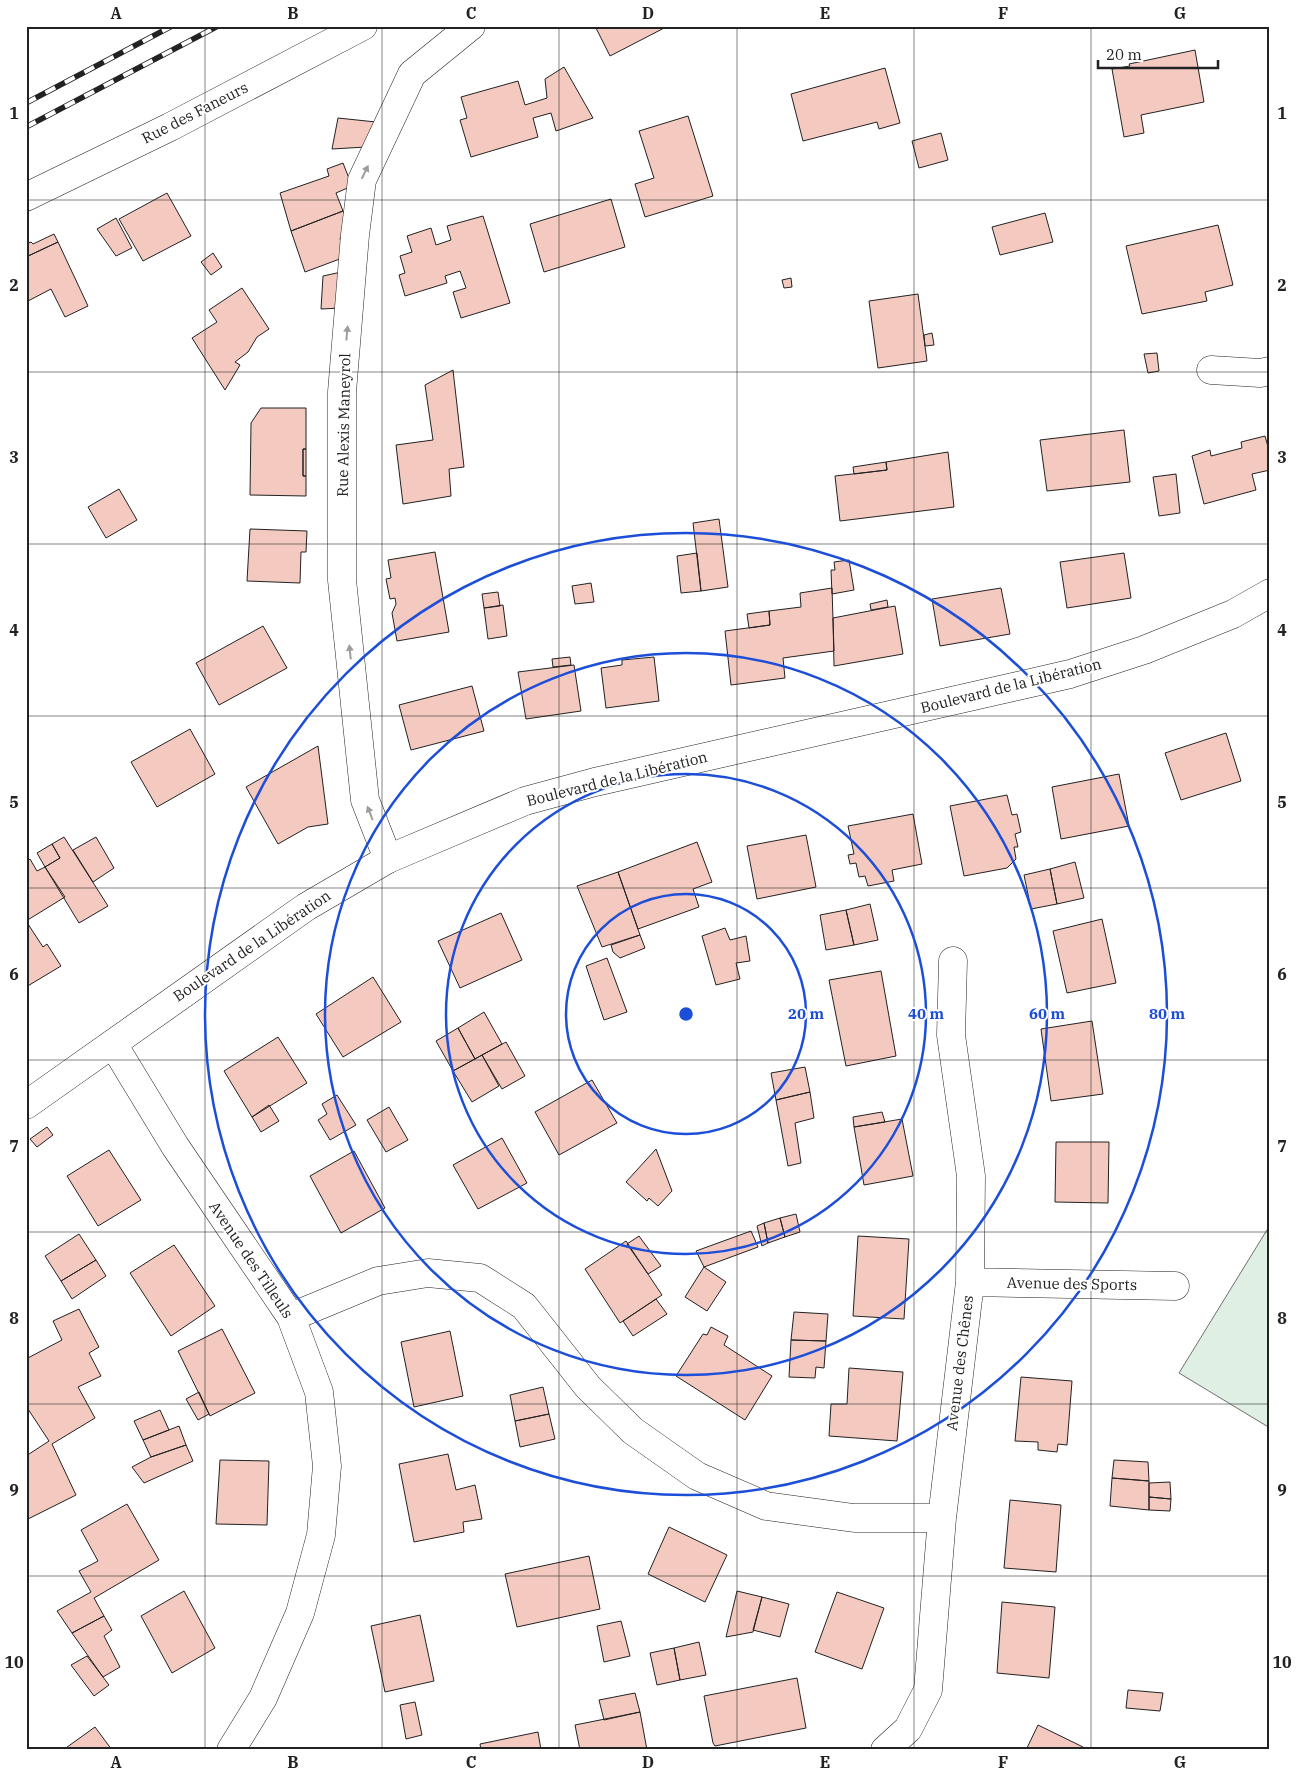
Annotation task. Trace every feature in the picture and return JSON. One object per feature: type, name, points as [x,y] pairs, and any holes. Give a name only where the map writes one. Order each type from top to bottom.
[{"type":"street","name":"Rue des Faneurs","points":[[26,197],[170,127],[363,26]]},
{"type":"street","name":"Rue Alexis Maneyrol","points":[[388,859],[365,800],[342,580],[342,392],[355,235],[362,180],[412,74],[471,26]]},
{"type":"street","points":[[1211,370],[1260,373],[1270,370]]},
{"type":"street","name":"Boulevard de la Libération","points":[[26,1104],[306,907],[388,859],[525,801],[595,782],[1070,674],[1144,650],[1233,614],[1270,593]]},
{"type":"street","name":"Avenue des Chênes","points":[[885,1750],[908,1729],[928,1690],[942,1518],[970,1282],[971,1176],[951,1035],[954,961]]},
{"type":"street","name":"Avenue des Tilleuls","points":[[112,1044],[175,1146],[290,1317],[319,1392],[327,1466],[321,1535],[300,1613],[263,1698],[231,1750]]},
{"type":"street","points":[[290,1317],[378,1281],[428,1273],[480,1278],[524,1306],[588,1387],[633,1431],[697,1476],[766,1506],[854,1518],[942,1518]]},
{"type":"street","name":"Avenue des Sports","points":[[970,1282],[1175,1286]]},
{"type":"green space","points":[[1270,1225],[1270,1428],[1179,1373]]},
{"type":"building","points":[[595,26],[668,26],[610,56]]},
{"type":"building","points":[[1195,50],[1204,102],[1141,115],[1144,133],[1124,137],[1112,69]]},
{"type":"building","points":[[564,67],[593,118],[556,131],[551,113],[533,118],[538,137],[471,157],[460,120],[467,118],[461,97],[518,81],[525,105],[547,98],[545,79]]},
{"type":"building","points":[[885,68],[900,123],[879,129],[877,122],[803,141],[791,94]]},
{"type":"building","points":[[688,116],[713,196],[645,217],[635,184],[654,178],[639,131]]},
{"type":"building","points":[[338,118],[376,122],[366,147],[332,149]]},
{"type":"building","points":[[941,133],[948,160],[919,168],[912,141]]},
{"type":"building","points":[[343,163],[352,186],[336,193],[343,211],[291,231],[280,193],[329,176],[327,169]]},
{"type":"building","points":[[167,193],[191,236],[143,261],[119,219]]},
{"type":"building","points":[[611,199],[625,247],[544,272],[530,224]]},
{"type":"building","points":[[343,211],[351,234],[340,238],[345,257],[305,272],[291,231]]},
{"type":"building","points":[[1045,213],[1053,242],[1000,255],[992,227]]},
{"type":"building","points":[[483,216],[510,303],[461,318],[453,292],[466,288],[460,271],[445,276],[447,283],[405,296],[399,275],[405,273],[400,256],[412,252],[407,236],[431,228],[436,245],[451,240],[447,226]]},
{"type":"building","points":[[116,218],[132,248],[116,256],[97,229]]},
{"type":"building","points":[[1218,225],[1233,285],[1205,292],[1207,301],[1142,314],[1126,246]]},
{"type":"building","points":[[54,234],[58,242],[26,257],[26,244],[31,242],[33,244]]},
{"type":"building","points":[[58,242],[88,306],[65,317],[51,289],[28,301],[26,298],[26,257]]},
{"type":"building","points":[[213,253],[222,267],[211,275],[201,262]]},
{"type":"building","points":[[346,271],[341,308],[321,309],[323,276]]},
{"type":"building","points":[[791,278],[792,287],[784,288],[782,280]]},
{"type":"building","points":[[242,288],[269,329],[257,337],[248,352],[235,362],[240,365],[225,390],[192,338],[217,322],[209,310]]},
{"type":"building","points":[[918,294],[927,361],[878,368],[869,301]]},
{"type":"building","points":[[932,333],[934,345],[925,346],[924,335]]},
{"type":"building","points":[[1157,353],[1159,371],[1148,373],[1144,354]]},
{"type":"building","points":[[453,370],[464,467],[449,469],[451,496],[403,504],[396,445],[433,440],[425,385]]},
{"type":"building","points":[[261,408],[306,408],[306,449],[303,449],[303,476],[306,476],[306,496],[250,495],[251,423]]},
{"type":"building","points":[[1124,430],[1130,482],[1047,491],[1040,440]]},
{"type":"building","points":[[1265,436],[1270,454],[1270,470],[1252,474],[1256,490],[1204,504],[1192,456],[1210,450],[1211,456],[1242,448],[1241,442]]},
{"type":"building","points":[[303,449],[306,449],[306,476],[303,476]]},
{"type":"building","points":[[948,452],[954,507],[840,521],[835,476],[887,470],[886,462]]},
{"type":"building","points":[[886,462],[887,470],[854,474],[853,467]]},
{"type":"building","points":[[1176,474],[1180,513],[1159,516],[1153,477]]},
{"type":"building","points":[[119,489],[137,520],[106,538],[88,507]]},
{"type":"building","points":[[719,519],[728,587],[701,591],[693,523]]},
{"type":"building","points":[[250,529],[307,531],[306,552],[301,552],[300,583],[247,581]]},
{"type":"building","points":[[435,552],[449,632],[397,641],[392,613],[396,604],[395,598],[390,599],[386,579],[391,578],[388,560]]},
{"type":"building","points":[[697,553],[701,591],[681,593],[677,556]]},
{"type":"building","points":[[1124,553],[1131,598],[1067,608],[1060,562]]},
{"type":"building","points":[[849,560],[854,590],[832,594],[831,570],[835,570],[834,562]]},
{"type":"building","points":[[591,583],[594,602],[575,604],[572,586]]},
{"type":"building","points":[[832,588],[834,651],[783,658],[785,678],[731,685],[725,631],[770,625],[769,611],[801,607],[800,593]]},
{"type":"building","points":[[1001,588],[1010,634],[940,646],[932,599]]},
{"type":"building","points":[[498,592],[500,606],[484,608],[482,594]]},
{"type":"building","points":[[887,600],[888,607],[871,610],[870,604]]},
{"type":"building","points":[[503,605],[507,636],[488,639],[484,608]]},
{"type":"building","points":[[895,606],[903,654],[834,666],[833,618]]},
{"type":"building","points":[[769,611],[770,625],[749,628],[747,614]]},
{"type":"building","points":[[263,626],[287,668],[219,705],[196,663]]},
{"type":"building","points":[[570,657],[571,665],[553,667],[552,659]]},
{"type":"building","points":[[654,657],[659,701],[606,708],[601,668],[622,665],[622,660]]},
{"type":"building","points":[[574,665],[581,711],[526,719],[518,672]]},
{"type":"building","points":[[472,686],[484,731],[411,750],[399,705]]},
{"type":"building","points":[[190,729],[215,774],[157,807],[131,762]]},
{"type":"building","points":[[1226,733],[1241,781],[1181,800],[1165,753]]},
{"type":"building","points":[[318,746],[328,824],[308,827],[278,844],[246,787]]},
{"type":"building","points":[[1119,774],[1129,826],[1061,839],[1052,787]]},
{"type":"building","points":[[1007,795],[1012,815],[1017,814],[1021,832],[1015,834],[1018,847],[1014,847],[1016,859],[1007,868],[964,876],[950,806]]},
{"type":"building","points":[[913,814],[922,864],[892,870],[894,881],[868,886],[865,876],[859,877],[856,863],[850,864],[848,855],[854,854],[848,826]]},
{"type":"building","points":[[806,835],[816,887],[757,899],[747,846]]},
{"type":"building","points":[[64,837],[108,906],[79,923],[45,867],[60,858],[52,844]]},
{"type":"building","points":[[96,837],[114,868],[93,882],[73,850]]},
{"type":"building","points":[[697,842],[712,882],[693,889],[699,907],[638,929],[618,872]]},
{"type":"building","points":[[52,844],[60,858],[45,867],[37,853]]},
{"type":"building","points":[[30,859],[37,871],[45,867],[65,897],[26,921],[26,862]]},
{"type":"building","points":[[1075,862],[1084,898],[1057,904],[1050,869]]},
{"type":"building","points":[[1050,869],[1057,904],[1031,909],[1024,875]]},
{"type":"building","points":[[618,872],[640,935],[602,947],[577,886]]},
{"type":"building","points":[[870,904],[878,940],[854,945],[846,910]]},
{"type":"building","points":[[846,910],[854,945],[826,950],[820,915]]},
{"type":"building","points":[[501,913],[522,960],[460,988],[438,941]]},
{"type":"building","points":[[1102,919],[1116,983],[1067,993],[1053,931]]},
{"type":"building","points":[[26,921],[43,947],[47,944],[61,966],[26,987]]},
{"type":"building","points":[[725,928],[730,940],[746,936],[750,961],[736,963],[740,979],[716,985],[702,936]]},
{"type":"building","points":[[640,935],[645,948],[620,958],[613,952],[611,945]]},
{"type":"building","points":[[607,958],[627,1012],[604,1020],[586,966]]},
{"type":"building","points":[[881,971],[896,1056],[846,1066],[829,980]]},
{"type":"building","points":[[373,977],[401,1022],[343,1057],[316,1014]]},
{"type":"building","points":[[484,1012],[502,1044],[475,1059],[458,1028]]},
{"type":"building","points":[[1092,1021],[1103,1094],[1051,1101],[1041,1029]]},
{"type":"building","points":[[458,1028],[475,1059],[453,1071],[436,1041]]},
{"type":"building","points":[[278,1037],[307,1083],[252,1117],[224,1071]]},
{"type":"building","points":[[506,1042],[525,1076],[502,1089],[482,1055]]},
{"type":"building","points":[[482,1055],[499,1086],[472,1102],[453,1071]]},
{"type":"building","points":[[805,1067],[810,1092],[776,1100],[771,1073]]},
{"type":"building","points":[[592,1080],[617,1123],[559,1155],[535,1112]]},
{"type":"building","points":[[810,1092],[814,1118],[795,1123],[801,1163],[788,1166],[776,1100]]},
{"type":"building","points":[[337,1095],[356,1125],[330,1140],[318,1120],[327,1114],[322,1104]]},
{"type":"building","points":[[269,1105],[279,1121],[261,1132],[252,1117]]},
{"type":"building","points":[[389,1107],[408,1140],[386,1152],[367,1120]]},
{"type":"building","points":[[882,1112],[885,1122],[854,1127],[853,1117]]},
{"type":"building","points":[[902,1119],[913,1176],[864,1185],[854,1127]]},
{"type":"building","points":[[47,1127],[53,1135],[37,1147],[30,1139]]},
{"type":"building","points":[[502,1138],[527,1183],[478,1209],[453,1165]]},
{"type":"building","points":[[1056,1142],[1109,1142],[1108,1203],[1055,1202]]},
{"type":"building","points":[[656,1149],[672,1191],[658,1206],[649,1198],[647,1201],[626,1182]]},
{"type":"building","points":[[109,1150],[141,1200],[98,1226],[67,1176]]},
{"type":"building","points":[[354,1151],[385,1208],[341,1233],[310,1176]]},
{"type":"building","points":[[796,1214],[800,1232],[785,1237],[780,1218]]},
{"type":"building","points":[[780,1218],[785,1237],[768,1243],[764,1223]]},
{"type":"building","points":[[764,1223],[768,1243],[762,1246],[757,1226]]},
{"type":"building","points":[[751,1231],[758,1247],[704,1267],[696,1251]]},
{"type":"building","points":[[79,1234],[96,1260],[61,1281],[45,1256]]},
{"type":"building","points":[[639,1236],[661,1266],[648,1274],[627,1244]]},
{"type":"building","points":[[858,1236],[909,1239],[904,1319],[853,1316]]},
{"type":"building","points":[[626,1241],[662,1295],[620,1323],[585,1269]]},
{"type":"building","points":[[174,1245],[215,1306],[171,1336],[130,1273]]},
{"type":"building","points":[[96,1260],[106,1276],[72,1299],[61,1281]]},
{"type":"building","points":[[704,1267],[726,1282],[707,1311],[685,1297]]},
{"type":"building","points":[[656,1299],[667,1314],[633,1336],[623,1321]]},
{"type":"building","points":[[79,1309],[99,1347],[89,1353],[101,1376],[78,1387],[95,1418],[52,1444],[76,1495],[26,1520],[26,1456],[49,1441],[26,1406],[26,1359],[62,1340],[53,1321]]},
{"type":"building","points":[[794,1312],[828,1314],[826,1341],[791,1340]]},
{"type":"building","points":[[711,1327],[728,1336],[724,1345],[772,1376],[745,1420],[676,1376],[703,1334],[707,1335]]},
{"type":"building","points":[[222,1329],[255,1393],[210,1416],[178,1351]]},
{"type":"building","points":[[450,1331],[463,1396],[414,1407],[401,1342]]},
{"type":"building","points":[[791,1340],[826,1341],[824,1368],[816,1367],[815,1378],[789,1377]]},
{"type":"building","points":[[849,1368],[903,1372],[897,1441],[829,1436],[831,1404],[847,1404]]},
{"type":"building","points":[[1021,1377],[1072,1381],[1067,1445],[1058,1444],[1057,1452],[1038,1450],[1038,1442],[1015,1441]]},
{"type":"building","points":[[543,1387],[549,1414],[515,1421],[510,1395]]},
{"type":"building","points":[[199,1392],[209,1414],[198,1420],[186,1399]]},
{"type":"building","points":[[160,1410],[169,1430],[143,1440],[134,1421]]},
{"type":"building","points":[[549,1414],[555,1439],[520,1447],[515,1421]]},
{"type":"building","points":[[179,1426],[186,1445],[151,1457],[143,1440]]},
{"type":"building","points":[[186,1445],[193,1461],[144,1483],[132,1467],[151,1457]]},
{"type":"building","points":[[448,1454],[456,1490],[475,1485],[482,1519],[463,1522],[464,1532],[414,1542],[399,1464]]},
{"type":"building","points":[[220,1460],[269,1461],[267,1525],[216,1524]]},
{"type":"building","points":[[1114,1460],[1148,1462],[1149,1481],[1112,1478]]},
{"type":"building","points":[[1112,1478],[1149,1481],[1149,1510],[1110,1506]]},
{"type":"building","points":[[1170,1482],[1171,1499],[1149,1497],[1149,1483]]},
{"type":"building","points":[[1149,1497],[1171,1499],[1170,1511],[1149,1510]]},
{"type":"building","points":[[1010,1500],[1061,1505],[1056,1572],[1004,1568]]},
{"type":"building","points":[[127,1504],[159,1560],[94,1598],[104,1616],[72,1633],[57,1611],[91,1592],[79,1571],[98,1561],[81,1530]]},
{"type":"building","points":[[669,1527],[727,1555],[705,1602],[648,1574]]},
{"type":"building","points":[[589,1556],[600,1609],[517,1627],[505,1574]]},
{"type":"building","points":[[184,1591],[215,1648],[172,1673],[141,1616]]},
{"type":"building","points":[[737,1591],[762,1597],[753,1632],[726,1637]]},
{"type":"building","points":[[837,1592],[884,1608],[862,1669],[815,1652]]},
{"type":"building","points":[[762,1597],[789,1604],[780,1637],[753,1630]]},
{"type":"building","points":[[1002,1602],[1055,1607],[1049,1678],[997,1673]]},
{"type":"building","points":[[420,1615],[434,1681],[385,1692],[371,1626]]},
{"type":"building","points":[[104,1616],[112,1630],[104,1636],[120,1667],[103,1677],[72,1633]]},
{"type":"building","points":[[621,1621],[630,1656],[604,1662],[597,1626]]},
{"type":"building","points":[[699,1642],[706,1675],[680,1680],[674,1648]]},
{"type":"building","points":[[674,1648],[680,1680],[657,1685],[650,1653]]},
{"type":"building","points":[[87,1656],[109,1685],[94,1696],[71,1665]]},
{"type":"building","points":[[797,1678],[806,1728],[715,1746],[704,1696]]},
{"type":"building","points":[[1128,1690],[1163,1693],[1160,1711],[1126,1708]]},
{"type":"building","points":[[635,1693],[640,1712],[604,1720],[599,1700]]},
{"type":"building","points":[[415,1702],[422,1735],[406,1739],[400,1705]]},
{"type":"building","points":[[640,1712],[647,1750],[580,1750],[575,1725]]},
{"type":"building","points":[[1038,1725],[1083,1747],[1082,1750],[1026,1750]]},
{"type":"building","points":[[95,1727],[112,1750],[63,1750]]},
{"type":"building","points":[[538,1732],[541,1750],[481,1750],[480,1744]]},
{"type":"railway","points":[[26,103],[172,26]]},
{"type":"railway","points":[[26,127],[218,26]]}]
